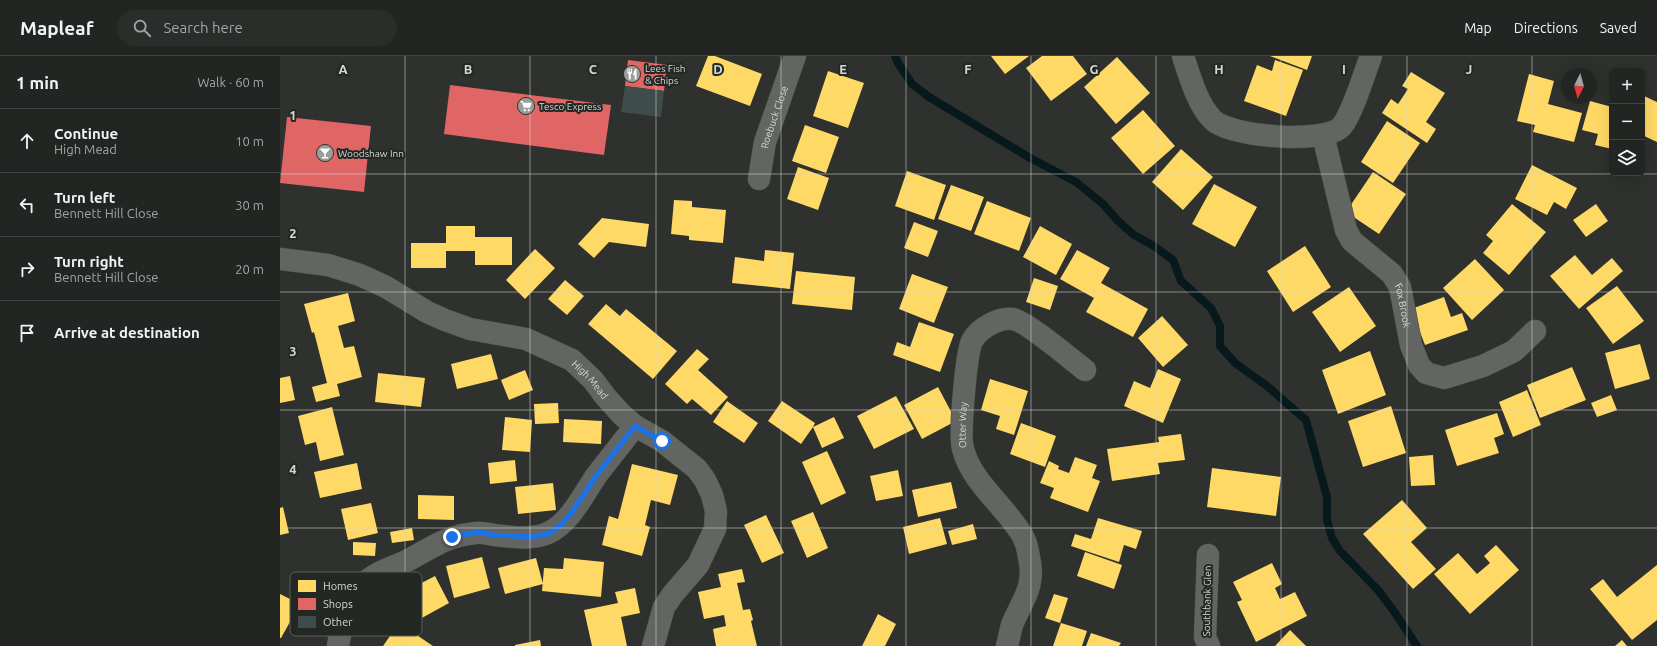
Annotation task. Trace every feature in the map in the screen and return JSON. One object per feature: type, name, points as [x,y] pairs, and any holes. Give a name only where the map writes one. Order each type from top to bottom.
[{"type":"street","name":"Roebuck Close","points":[[759,179],[765,142],[795,56]]},
{"type":"street","points":[[1183,56],[1204,108],[1213,120],[1228,129],[1248,133],[1287,137],[1334,133],[1342,126],[1349,114],[1371,56]]},
{"type":"street","name":"Fox Brook","points":[[1323,135],[1346,230],[1352,241],[1392,274],[1400,287],[1412,345],[1419,365],[1426,373],[1444,378],[1483,366],[1514,352],[1535,331]]},
{"type":"street","name":"High Mead","points":[[280,259],[328,265],[360,275],[386,287],[421,308],[445,320],[470,329],[526,339],[553,350],[572,360],[593,380],[622,415],[635,426],[662,441],[697,469],[705,480],[712,495],[716,511],[715,528],[698,565],[664,607],[653,646]]},
{"type":"street","name":"Otter Way","points":[[1007,646],[1012,626],[1028,594],[1031,578],[1030,558],[1024,539],[1007,513],[984,488],[970,466],[963,448],[962,425],[968,362],[972,341],[986,327],[999,320],[1014,319],[1027,326],[1085,370]]},
{"type":"street","points":[[381,572],[412,558],[431,546],[452,537],[478,532],[494,535],[531,537],[548,534],[561,525],[572,512],[596,476],[635,426]]},
{"type":"street","name":"Southbank Glen","points":[[1208,555],[1205,637],[1209,646]]},
{"type":"street","points":[[338,646],[340,636]]},
{"type":"building: Homes","points":[[708,56],[715,56],[762,74],[750,106],[696,86]]},
{"type":"building: Homes","points":[[991,56],[1029,56],[1005,74]]},
{"type":"building: Homes","points":[[1042,56],[1073,56],[1087,74],[1051,101],[1026,68]]},
{"type":"building: Homes","points":[[1270,56],[1312,56],[1307,70]]},
{"type":"building: Homes","points":[[1117,57],[1150,93],[1116,124],[1084,87]]},
{"type":"building: Homes","points":[[1275,60],[1303,70],[1286,116],[1244,101],[1257,65],[1272,71]]},
{"type":"building: Homes","points":[[828,71],[864,83],[848,128],[813,116]]},
{"type":"building: Homes","points":[[1411,72],[1445,93],[1426,122],[1436,129],[1427,143],[1382,113],[1391,99],[1398,104],[1408,89],[1402,86]]},
{"type":"building: Homes","points":[[1529,74],[1554,81],[1548,104],[1582,113],[1574,142],[1533,132],[1535,125],[1517,121]]},
{"type":"building: Homes","points":[[1645,96],[1657,102],[1657,142],[1645,136]]},
{"type":"building: Homes","points":[[1597,103],[1609,106],[1609,148],[1595,145],[1598,134],[1582,130],[1589,104]]},
{"type":"building: Homes","points":[[1143,110],[1175,146],[1143,174],[1111,138]]},
{"type":"building: Homes","points":[[1387,121],[1420,143],[1393,183],[1361,162]]},
{"type":"building: Homes","points":[[805,125],[839,137],[826,173],[792,161]]},
{"type":"building: Homes","points":[[1181,149],[1213,177],[1183,210],[1152,182]]},
{"type":"building: Homes","points":[[1532,165],[1577,188],[1566,209],[1554,202],[1547,215],[1515,199]]},
{"type":"building: Homes","points":[[798,167],[829,178],[818,210],[787,199]]},
{"type":"building: Homes","points":[[907,171],[946,185],[934,220],[895,206]]},
{"type":"building: Homes","points":[[1373,172],[1406,194],[1379,234],[1346,212]]},
{"type":"building: Homes","points":[[1214,184],[1257,207],[1235,247],[1192,224]]},
{"type":"building: Homes","points":[[951,185],[984,197],[971,231],[938,219]]},
{"type":"building: Homes","points":[[674,200],[692,201],[692,207],[726,210],[723,243],[689,240],[689,236],[671,234]]},
{"type":"building: Homes","points":[[987,201],[1031,218],[1019,251],[974,234]]},
{"type":"building: Homes","points":[[1512,204],[1546,232],[1509,275],[1483,253],[1493,241],[1486,235]]},
{"type":"building: Homes","points":[[1596,204],[1608,221],[1586,237],[1573,220]]},
{"type":"building: Homes","points":[[602,218],[649,224],[646,247],[609,242],[594,258],[578,244]]},
{"type":"building: Homes","points":[[914,222],[938,231],[928,257],[904,248]]},
{"type":"building: Homes","points":[[446,226],[475,226],[475,237],[512,237],[512,265],[475,265],[475,251],[446,251],[446,268],[411,268],[411,243],[446,243]]},
{"type":"building: Homes","points":[[1040,226],[1072,244],[1056,275],[1023,257]]},
{"type":"building: Homes","points":[[1305,246],[1331,287],[1293,312],[1267,271]]},
{"type":"building: Homes","points":[[535,249],[555,268],[525,299],[506,280]]},
{"type":"building: Homes","points":[[765,250],[794,253],[790,289],[732,283],[735,257],[764,261]]},
{"type":"building: Homes","points":[[1077,250],[1110,268],[1101,283],[1148,309],[1133,337],[1086,312],[1094,298],[1060,279]]},
{"type":"building: Homes","points":[[1575,255],[1592,275],[1612,258],[1623,271],[1579,309],[1550,276]]},
{"type":"building: Homes","points":[[1475,259],[1504,290],[1472,320],[1443,288]]},
{"type":"building: Homes","points":[[796,271],[855,277],[852,310],[792,304]]},
{"type":"building: Homes","points":[[912,274],[948,287],[934,323],[899,309]]},
{"type":"building: Homes","points":[[1034,278],[1058,286],[1050,310],[1026,302]]},
{"type":"building: Homes","points":[[565,280],[584,296],[567,315],[548,299]]},
{"type":"building: Homes","points":[[1617,286],[1644,321],[1613,344],[1586,308]]},
{"type":"building: Homes","points":[[1349,287],[1376,326],[1340,352],[1312,312]]},
{"type":"building: Homes","points":[[348,293],[355,321],[338,326],[344,348],[354,346],[362,377],[337,384],[340,396],[316,402],[312,387],[327,383],[314,332],[312,333],[304,304]]},
{"type":"building: Homes","points":[[1444,297],[1451,317],[1462,313],[1468,330],[1425,345],[1411,309]]},
{"type":"building: Homes","points":[[606,304],[620,316],[626,309],[677,351],[653,379],[588,324]]},
{"type":"building: Homes","points":[[1162,316],[1188,345],[1163,367],[1138,338]]},
{"type":"building: Homes","points":[[919,322],[954,334],[940,372],[893,355],[897,342],[910,347]]},
{"type":"building: Homes","points":[[1640,344],[1650,379],[1615,389],[1605,353]]},
{"type":"building: Homes","points":[[697,349],[709,359],[698,370],[728,397],[711,415],[692,399],[687,404],[665,384]]},
{"type":"building: Homes","points":[[1370,351],[1386,395],[1338,414],[1322,370]]},
{"type":"building: Homes","points":[[491,354],[498,379],[457,389],[451,364]]},
{"type":"building: Homes","points":[[1572,367],[1586,400],[1540,418],[1527,385]]},
{"type":"building: Homes","points":[[1158,369],[1181,379],[1163,423],[1124,406],[1134,381],[1150,388]]},
{"type":"building: Homes","points":[[525,370],[533,390],[509,400],[501,380]]},
{"type":"building: Homes","points":[[378,373],[425,378],[421,407],[375,402]]},
{"type":"building: Homes","points":[[290,376],[295,400],[280,403],[280,378]]},
{"type":"building: Homes","points":[[990,379],[1028,391],[1014,435],[996,429],[1000,416],[981,410]]},
{"type":"building: Homes","points":[[938,387],[956,421],[922,439],[904,405]]},
{"type":"building: Homes","points":[[1527,390],[1541,425],[1513,437],[1499,402]]},
{"type":"building: Homes","points":[[1611,395],[1617,410],[1597,417],[1591,403]]},
{"type":"building: Homes","points":[[896,396],[914,429],[874,449],[857,416]]},
{"type":"building: Homes","points":[[727,401],[758,423],[744,443],[713,422]]},
{"type":"building: Homes","points":[[782,401],[815,423],[801,444],[768,421]]},
{"type":"building: Homes","points":[[558,403],[559,423],[535,424],[534,404]]},
{"type":"building: Homes","points":[[1391,406],[1406,453],[1363,467],[1348,421]]},
{"type":"building: Homes","points":[[332,407],[344,455],[320,461],[316,442],[305,445],[298,416]]},
{"type":"building: Homes","points":[[1497,413],[1504,434],[1494,438],[1499,453],[1457,466],[1445,430]]},
{"type":"building: Homes","points":[[505,417],[532,420],[530,452],[502,450]]},
{"type":"building: Homes","points":[[834,417],[844,438],[822,448],[813,427]]},
{"type":"building: Homes","points":[[564,419],[602,421],[601,444],[563,442]]},
{"type":"building: Homes","points":[[1021,423],[1056,436],[1045,467],[1010,454]]},
{"type":"building: Homes","points":[[1181,434],[1185,460],[1158,463],[1160,474],[1112,481],[1107,449],[1159,442],[1158,437]]},
{"type":"building: Homes","points":[[827,451],[846,493],[821,505],[802,462]]},
{"type":"building: Homes","points":[[1433,455],[1435,485],[1411,486],[1409,457]]},
{"type":"building: Homes","points":[[1075,457],[1097,465],[1092,478],[1100,481],[1088,512],[1050,498],[1054,488],[1040,483],[1049,461],[1059,466],[1058,469],[1069,473]]},
{"type":"building: Homes","points":[[515,460],[517,481],[490,484],[488,463]]},
{"type":"building: Homes","points":[[357,463],[362,489],[320,498],[314,472]]},
{"type":"building: Homes","points":[[632,464],[678,475],[670,505],[651,500],[645,525],[650,527],[642,556],[602,545],[609,516],[618,519]]},
{"type":"building: Homes","points":[[1212,468],[1281,477],[1276,516],[1207,507]]},
{"type":"building: Homes","points":[[898,470],[903,496],[876,501],[870,476]]},
{"type":"building: Homes","points":[[951,482],[957,508],[918,517],[912,490]]},
{"type":"building: Homes","points":[[553,483],[556,510],[518,514],[515,487]]},
{"type":"building: Homes","points":[[418,495],[454,496],[454,520],[418,519]]},
{"type":"building: Homes","points":[[1402,500],[1427,528],[1411,542],[1436,569],[1413,589],[1363,534]]},
{"type":"building: Homes","points":[[371,503],[378,533],[348,540],[341,509]]},
{"type":"building: Homes","points":[[283,507],[289,533],[280,535],[280,508]]},
{"type":"building: Homes","points":[[813,512],[828,548],[807,558],[791,521]]},
{"type":"building: Homes","points":[[766,515],[784,553],[762,563],[744,525]]},
{"type":"building: Homes","points":[[940,518],[947,544],[909,554],[903,527]]},
{"type":"building: Homes","points":[[1098,518],[1142,531],[1136,549],[1124,545],[1119,562],[1071,546],[1075,534],[1091,539]]},
{"type":"building: Homes","points":[[973,524],[977,539],[952,545],[948,531]]},
{"type":"building: Homes","points":[[412,528],[414,540],[392,543],[390,532]]},
{"type":"building: Homes","points":[[353,542],[376,543],[375,556],[353,555]]},
{"type":"building: Homes","points":[[1496,545],[1519,570],[1470,614],[1434,574],[1458,553],[1477,574],[1490,563],[1484,556]]},
{"type":"building: Homes","points":[[1085,552],[1122,565],[1114,589],[1077,576]]},
{"type":"building: Homes","points":[[482,557],[490,588],[454,598],[446,566]]},
{"type":"building: Homes","points":[[536,558],[543,584],[505,594],[498,568]]},
{"type":"building: Homes","points":[[564,558],[604,562],[601,597],[542,591],[544,568],[563,569]]},
{"type":"building: Homes","points":[[1272,563],[1282,584],[1275,588],[1280,599],[1295,592],[1307,616],[1256,642],[1237,602],[1242,600],[1233,582]]},
{"type":"building: Homes","points":[[1657,565],[1657,620],[1632,640],[1590,589],[1603,579],[1617,597]]},
{"type":"building: Homes","points":[[742,569],[745,582],[737,583],[743,610],[750,609],[753,620],[751,621],[757,646],[716,646],[713,629],[726,626],[724,615],[704,619],[698,592],[721,587],[718,574]]},
{"type":"building: Homes","points":[[435,576],[449,603],[422,618],[422,583]]},
{"type":"building: Homes","points":[[635,588],[640,613],[621,617],[627,646],[592,646],[584,610],[618,603],[615,592]]},
{"type":"building: Homes","points":[[280,594],[290,599],[290,622],[280,638]]},
{"type":"building: Homes","points":[[1054,594],[1068,598],[1060,623],[1045,618]]},
{"type":"building: Homes","points":[[878,614],[896,624],[885,646],[862,646]]},
{"type":"building: Homes","points":[[1061,623],[1087,631],[1082,646],[1053,646]]},
{"type":"building: Homes","points":[[1290,630],[1306,646],[1275,646]]},
{"type":"building: Homes","points":[[1091,633],[1121,643],[1119,646],[1086,646]]},
{"type":"building: Homes","points":[[390,636],[418,636],[433,646],[383,646]]},
{"type":"building: Homes","points":[[540,640],[541,646],[515,646],[515,645]]},
{"type":"building: Homes","points":[[1622,640],[1627,646],[1615,646]]},
{"type":"building: Shops","points":[[628,60],[667,65],[664,91],[625,86]]},
{"type":"building: Shops","points":[[450,85],[611,105],[604,155],[444,134]]},
{"type":"building: Shops","name":"Woodshaw Inn","points":[[287,117],[371,126],[364,192],[280,183]]},
{"type":"building: Other","points":[[625,86],[664,91],[661,117],[621,112]]},
{"type":"waterway","points":[[895,56],[912,84],[929,97],[1030,158],[1076,182],[1103,204],[1118,221],[1134,235],[1154,246],[1173,260],[1181,281],[1211,308],[1220,326],[1220,346],[1235,363],[1267,386],[1306,420],[1327,497],[1327,520],[1332,538],[1340,551],[1378,590],[1417,646]]},
{"type":"place","name":"Lees Fish & Chips","points":[[632,74]]},
{"type":"place","name":"Tesco Express","points":[[526,106]]},
{"type":"place","name":"Woodshaw Inn","points":[[325,153]]},
{"type":"route","points":[[452,537],[478,532],[494,535],[531,537],[548,534],[561,525],[572,512],[596,476],[635,426],[662,441]]}]
